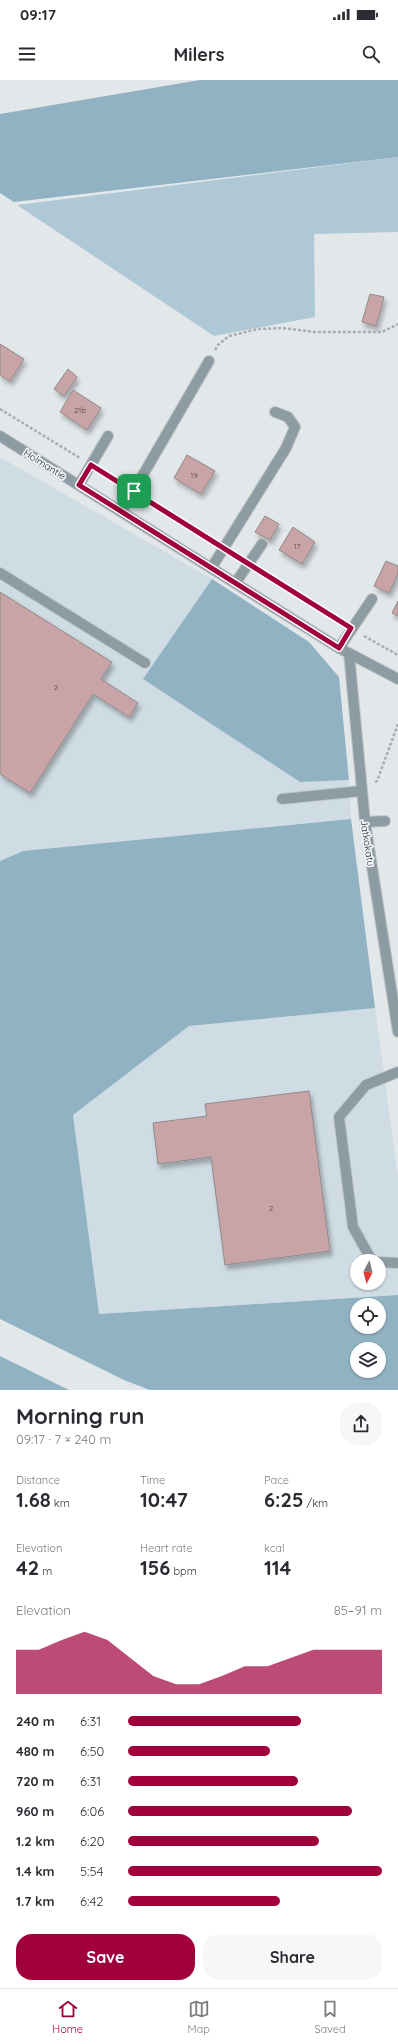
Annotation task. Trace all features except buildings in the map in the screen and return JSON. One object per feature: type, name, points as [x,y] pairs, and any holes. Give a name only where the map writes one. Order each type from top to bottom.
[{"type":"street","points":[[122,511],[209,361]]},
{"type":"street","points":[[212,567],[286,448],[295,427],[288,417],[275,412]]},
{"type":"street","name":"Holmantie","points":[[0,436],[236,582],[339,648],[398,679]]},
{"type":"street","points":[[79,485],[108,436]]},
{"type":"street","points":[[236,582],[262,544]]},
{"type":"street","points":[[0,573],[144,663]]},
{"type":"street","points":[[339,648],[351,628],[372,599]]},
{"type":"street","name":"Jatkokatu","points":[[349,653],[365,822],[398,1032]]},
{"type":"street","points":[[282,799],[362,791]]},
{"type":"street","points":[[365,822],[385,822]]},
{"type":"street","points":[[368,1254],[353,1228],[339,1117],[366,1085],[398,1072]]},
{"type":"street","points":[[386,1262],[398,1263]]},
{"type":"path","points":[[209,361],[218,345],[229,336],[258,329],[283,328],[314,332],[382,332],[398,324]]},
{"type":"path","points":[[0,409],[224,547]]},
{"type":"path","points":[[249,562],[351,628],[398,655]]},
{"type":"path","points":[[362,791],[377,781],[398,724]]},
{"type":"shaded area","points":[[200,80],[398,80],[398,157],[14,202],[0,193],[0,114]]},
{"type":"shaded area","points":[[398,157],[398,232],[314,234],[315,317],[214,336],[17,205]]},
{"type":"shaded area","points":[[0,457],[212,579],[144,679],[300,782],[349,780],[351,819],[23,851],[0,861]]},
{"type":"shaded area","points":[[212,579],[309,642],[339,677],[349,780],[300,782],[143,679]]},
{"type":"shaded area","points":[[351,819],[375,1008],[189,1026],[73,1115],[99,1314],[350,1298],[350,1334],[386,1334],[386,1298],[351,1298],[398,1295],[398,1390],[150,1390],[124,1380],[0,1319],[0,861],[23,851]]},
{"type":"shaded area","points":[[375,1008],[398,1177],[398,1295],[99,1314],[73,1115],[189,1026]]},
{"type":"shaded area","points":[[0,1356],[69,1390],[0,1390]]},
{"type":"route","points":[[91,465],[134,491],[351,628],[339,648],[236,582],[79,485],[91,465]]}]
